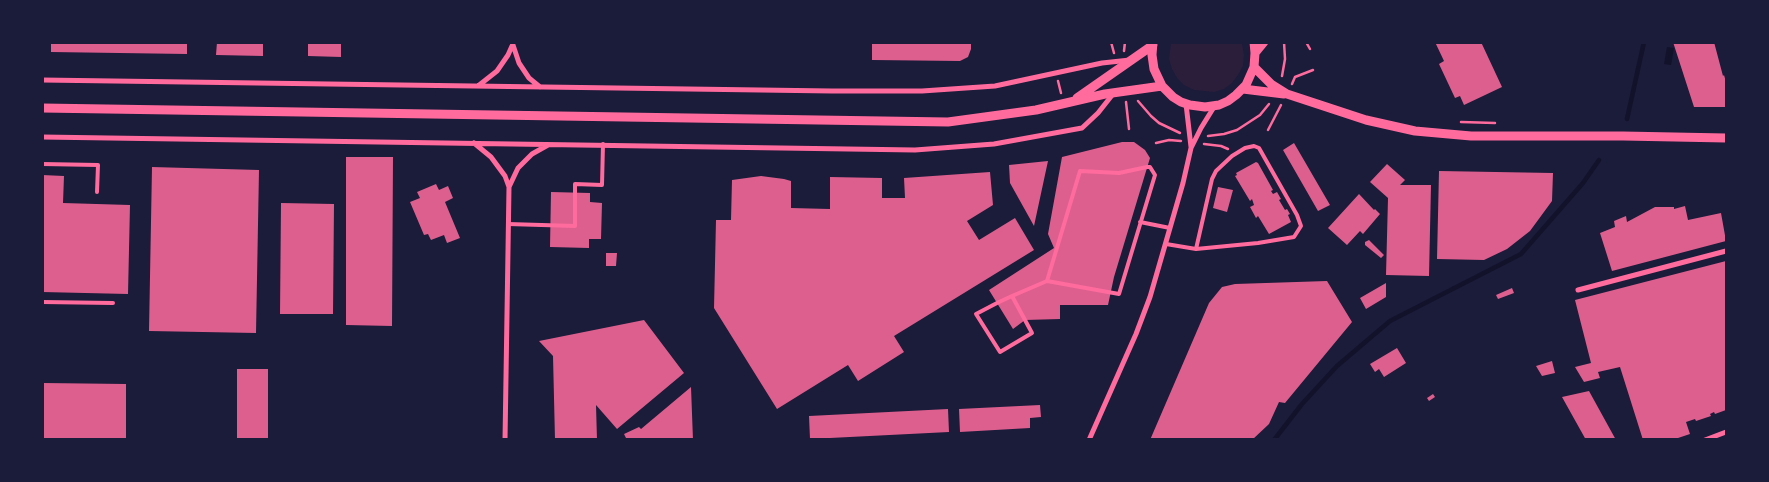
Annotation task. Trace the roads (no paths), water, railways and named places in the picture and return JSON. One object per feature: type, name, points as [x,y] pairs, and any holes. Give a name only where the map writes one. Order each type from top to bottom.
[{"type":"street","points":[[1153,44],[1154,69],[1162,86],[1173,97],[1186,104],[1200,107],[1214,106],[1228,101],[1243,89],[1254,67],[1254,42]]},
{"type":"street","points":[[1255,53],[1264,42]]},
{"type":"street","points":[[512,44],[519,63],[530,78],[540,87]]},
{"type":"street","points":[[478,86],[497,71],[508,55],[512,44]]},
{"type":"street","points":[[1075,100],[1135,59],[1153,44]]},
{"type":"street","points":[[42,80],[922,91],[995,86],[1102,63],[1135,59]]},
{"type":"street","points":[[1254,67],[1270,84],[1287,94]]},
{"type":"street","points":[[42,108],[948,122],[1036,110],[1075,100],[1162,86]]},
{"type":"street","points":[[1243,89],[1287,94],[1366,120],[1415,131],[1481,136],[1726,138]]},
{"type":"street","points":[[42,137],[915,150],[994,144],[1082,128],[1098,113],[1114,93]]},
{"type":"street","points":[[1186,104],[1191,148]]},
{"type":"street","points":[[1089,440],[1136,334],[1150,297],[1191,148],[1214,106]]},
{"type":"street","points":[[473,142],[495,161],[505,176],[509,187]]},
{"type":"street","points":[[506,440],[509,187],[513,177],[525,161],[541,148],[550,144]]},
{"type":"street","points":[[1578,290],[1726,251]]},
{"type":"street","points":[[1704,440],[1726,432]]},
{"type":"lane","points":[[508,224],[575,226],[575,184],[602,186],[603,144]]},
{"type":"lane","points":[[1166,244],[1196,249],[1294,237],[1301,226],[1297,215],[1259,148],[1254,146],[1245,148],[1232,156],[1216,171],[1212,179],[1196,249]]},
{"type":"lane","points":[[42,164],[98,165],[98,192]]},
{"type":"lane","points":[[1012,296],[1032,333],[1000,352],[976,314],[1012,296],[1047,282],[1119,294],[1155,175],[1150,167],[1120,173],[1080,171],[1047,282]]},
{"type":"lane","points":[[1140,222],[1170,228]]},
{"type":"lane","points":[[42,302],[113,303]]},
{"type":"waterway","points":[[1627,119],[1644,42]]},
{"type":"waterway","points":[[1274,440],[1302,404],[1337,366],[1390,321],[1521,254],[1583,183],[1599,160]]}]
